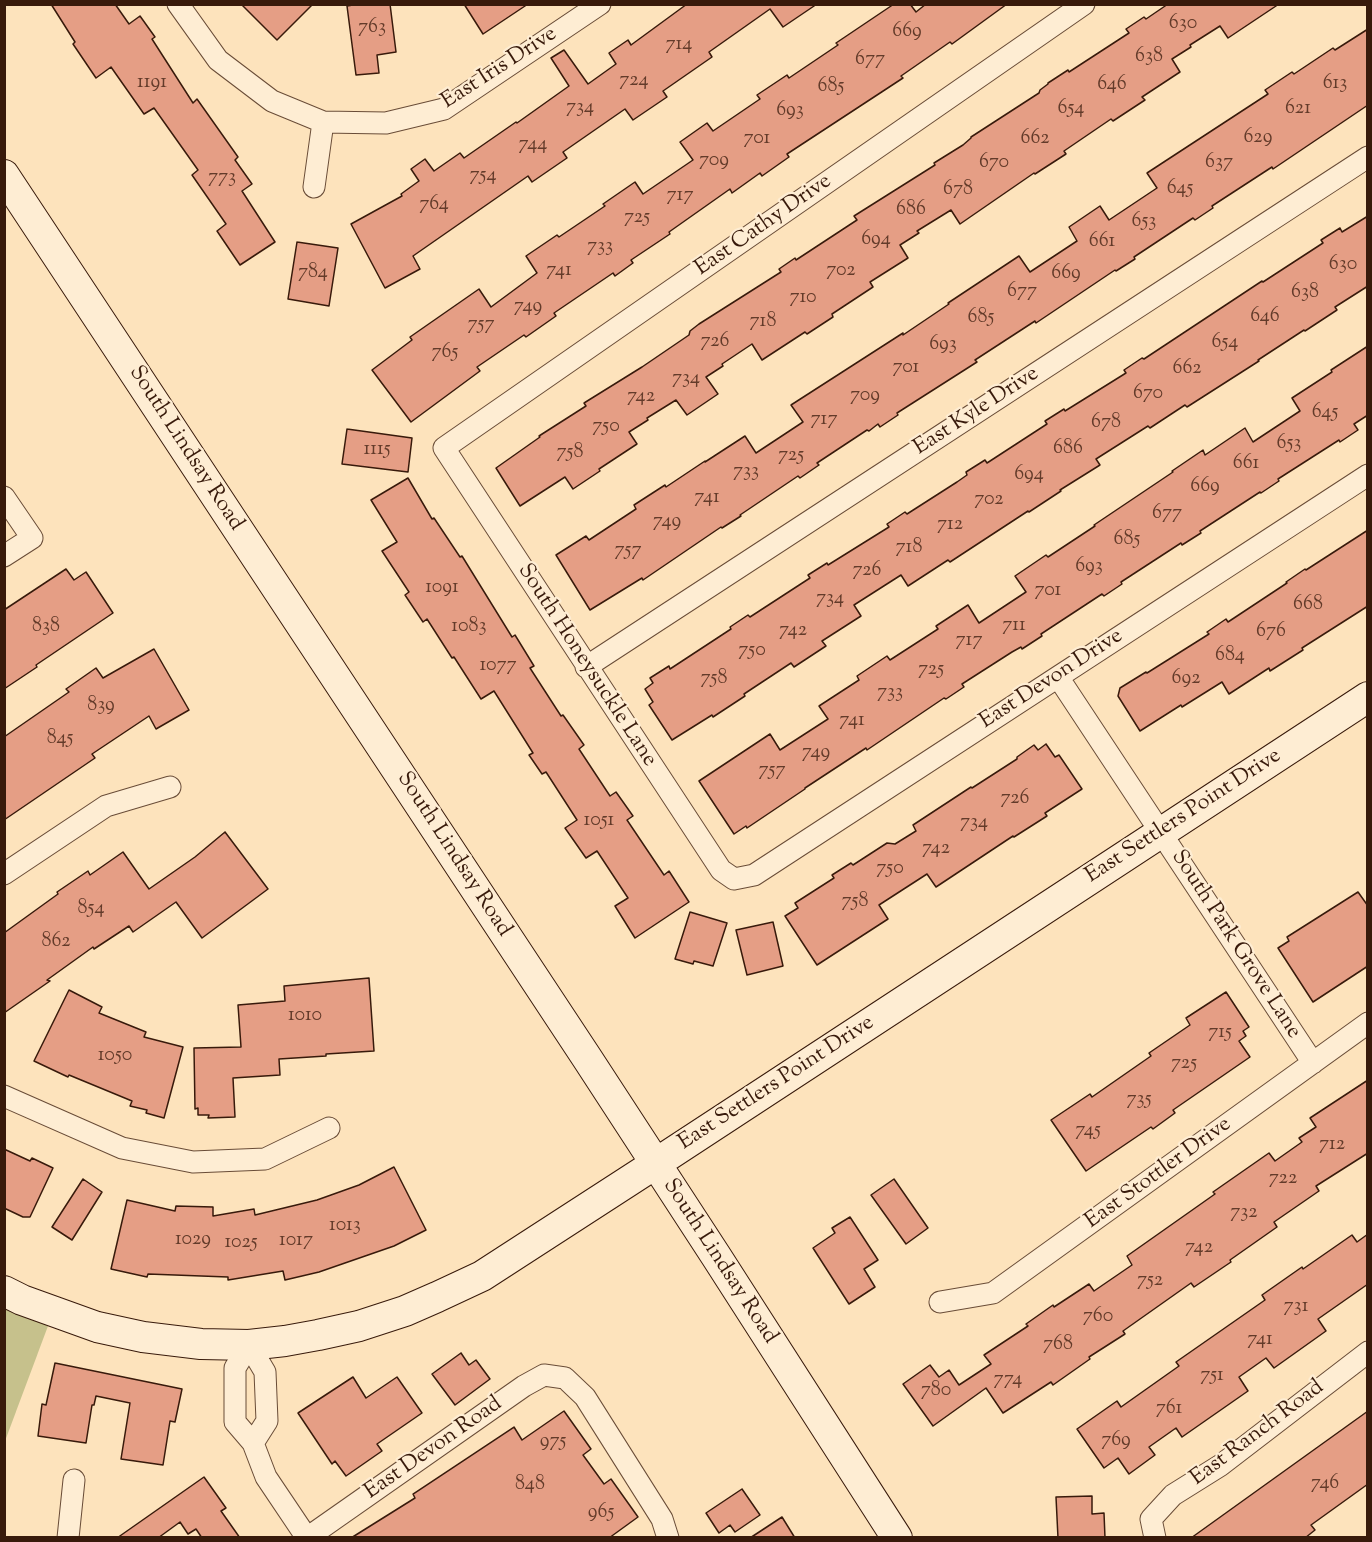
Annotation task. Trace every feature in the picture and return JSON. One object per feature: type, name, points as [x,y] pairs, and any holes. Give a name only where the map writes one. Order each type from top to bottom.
[{"type":"main road","name":"South Lindsay Road","points":[[4,175],[729,1276],[897,1538]]},
{"type":"main road","name":"East Settlers Point Drive","points":[[4,1291],[22,1300],[87,1323],[143,1337],[201,1344],[249,1345],[285,1341],[359,1326],[427,1302],[482,1276],[1368,697]]},
{"type":"street","points":[[178,4],[218,60],[272,101],[323,122],[314,187]]},
{"type":"street","name":"East Cathy Drive","points":[[444,448],[1084,4]]},
{"type":"street","name":"East Iris Drive","points":[[323,122],[386,123],[444,109],[587,8]]},
{"type":"street","name":"East Kyle Drive","points":[[586,667],[1368,157]]},
{"type":"street","name":"South Honeysuckle Lane","points":[[444,448],[721,870],[734,879]]},
{"type":"street","name":"East Devon Drive","points":[[734,879],[754,875],[1368,475]]},
{"type":"street","points":[[4,497],[32,537],[4,556]]},
{"type":"street","name":"South Park Grove Lane","points":[[1058,676],[1313,1063]]},
{"type":"street","points":[[4,874],[106,806],[170,787]]},
{"type":"street","name":"East Stottler Drive","points":[[940,1302],[993,1293],[1368,1023]]},
{"type":"street","points":[[4,1096],[122,1148],[193,1162],[265,1159],[329,1128]]},
{"type":"street","points":[[253,1443],[267,1421],[267,1411],[265,1372],[249,1345],[235,1368],[236,1422],[253,1443],[266,1477],[307,1538]]},
{"type":"street","name":"East Ranch Road","points":[[1153,1528],[1173,1495],[1221,1465],[1368,1352]]},
{"type":"street","name":"East Devon Road","points":[[307,1538],[524,1386],[544,1375],[565,1378],[585,1397],[662,1519],[668,1538]]},
{"type":"street","points":[[68,1538],[74,1480]]},
{"type":"shaded area","points":[[5,1307],[48,1326],[5,1441]]},
{"type":"building","points":[[51,4],[115,4],[129,24],[140,16],[155,37],[152,39],[193,103],[197,99],[238,157],[235,160],[252,184],[242,191],[275,242],[240,265],[217,231],[226,224],[192,175],[198,170],[154,108],[144,114],[111,67],[96,78],[73,44],[75,42]]},
{"type":"building","points":[[241,4],[313,4],[277,40]]},
{"type":"building","points":[[390,4],[396,52],[377,55],[379,73],[356,75],[347,6]]},
{"type":"building","points":[[464,4],[528,4],[483,34]]},
{"type":"building","points":[[687,4],[817,4],[783,27],[770,9],[709,52],[712,57],[663,91],[667,97],[633,120],[625,109],[563,152],[567,158],[532,182],[528,176],[413,256],[420,269],[385,288],[351,224],[402,196],[401,194],[419,181],[411,169],[425,159],[434,171],[460,153],[464,158],[569,86],[551,58],[564,50],[588,84],[616,64],[609,53],[628,40],[631,45]]},
{"type":"building","points":[[894,4],[910,4],[916,12],[926,4],[1007,4],[952,44],[950,42],[901,76],[903,78],[787,154],[789,157],[762,176],[760,173],[732,193],[730,189],[631,260],[633,263],[615,276],[613,273],[554,313],[556,316],[526,337],[524,335],[477,367],[480,371],[411,422],[372,370],[412,340],[410,337],[479,289],[491,307],[537,273],[526,256],[605,206],[603,204],[635,182],[643,194],[693,160],[680,142],[707,123],[713,131],[760,99],[757,95],[787,75],[789,78]]},
{"type":"building","points":[[1168,4],[1279,4],[1228,38],[1220,26],[1190,45],[1191,47],[1172,59],[1180,72],[1142,97],[1145,100],[1113,121],[1111,119],[1064,151],[1066,154],[960,224],[951,210],[917,231],[919,233],[900,245],[908,258],[870,282],[873,287],[807,334],[805,332],[762,360],[752,344],[722,364],[723,366],[706,377],[718,394],[687,415],[676,400],[629,432],[637,444],[599,469],[600,471],[573,489],[565,477],[520,506],[496,468],[539,436],[586,406],[584,403],[642,367],[689,335],[690,331],[699,324],[781,272],[779,269],[795,258],[796,260],[857,220],[854,216],[935,165],[934,163],[963,145],[971,137],[1039,93],[1048,83],[1129,33],[1126,29]]},
{"type":"building","points":[[1368,29],[1368,105],[1273,169],[1272,167],[1212,206],[1213,208],[1195,220],[1193,218],[1134,257],[1135,259],[975,360],[977,362],[897,413],[898,415],[880,427],[878,424],[869,431],[867,430],[817,463],[819,465],[800,478],[798,476],[643,580],[642,578],[590,610],[556,555],[586,536],[589,540],[636,509],[634,505],[745,436],[756,453],[803,422],[791,405],[903,333],[903,335],[1019,256],[1030,272],[1077,241],[1069,227],[1100,206],[1109,220],[1157,188],[1147,173],[1268,94],[1265,90],[1292,72],[1294,74],[1333,48],[1335,50]]},
{"type":"building","points":[[1368,216],[1368,286],[1335,307],[1337,310],[1187,407],[1185,405],[1150,428],[1148,426],[1096,459],[1100,465],[950,562],[948,560],[908,586],[901,575],[854,605],[861,616],[822,641],[826,646],[794,667],[791,663],[713,717],[712,715],[672,740],[649,705],[653,702],[645,689],[653,683],[650,678],[669,666],[670,669],[731,629],[730,627],[748,615],[750,617],[810,578],[808,575],[889,527],[887,524],[957,482],[967,475],[966,472],[985,460],[987,463],[1047,424],[1045,421],[1126,373],[1124,370],[1142,358],[1144,359],[1323,243],[1321,240],[1340,228],[1342,232]]},
{"type":"building","points":[[297,242],[338,248],[329,306],[288,299]]},
{"type":"building","points":[[1368,346],[1368,415],[1354,424],[1358,430],[1278,479],[1279,481],[1261,493],[1200,531],[1201,533],[1182,545],[1181,543],[1121,582],[1122,584],[1104,596],[1102,594],[1022,649],[1021,647],[1012,652],[962,684],[964,687],[946,699],[944,698],[867,750],[866,748],[747,828],[746,826],[734,834],[699,781],[770,734],[780,750],[828,719],[819,706],[859,680],[857,676],[887,656],[890,660],[938,629],[936,626],[968,605],[979,623],[1026,592],[1015,576],[1095,526],[1203,450],[1205,455],[1245,428],[1253,442],[1300,411],[1292,398]]},
{"type":"building","points":[[347,429],[412,438],[408,472],[342,464]]},
{"type":"building","points":[[408,478],[432,519],[434,518],[460,557],[462,556],[512,637],[515,635],[534,666],[530,668],[561,716],[563,715],[584,745],[579,749],[610,796],[616,792],[633,816],[627,820],[664,875],[669,871],[689,902],[635,938],[615,906],[628,898],[597,851],[586,858],[565,828],[577,820],[546,772],[542,774],[529,755],[533,753],[494,691],[481,699],[427,619],[423,622],[405,595],[409,592],[382,551],[397,542],[371,500]]},
{"type":"building","points":[[1368,530],[1368,606],[1270,671],[1269,668],[1229,694],[1222,682],[1140,731],[1118,696],[1120,688],[1209,634],[1207,632],[1226,619],[1228,622],[1305,569]]},
{"type":"building","points":[[66,569],[74,580],[86,572],[113,613],[4,689],[4,610]]},
{"type":"building","points":[[154,649],[189,710],[156,729],[149,716],[92,754],[95,758],[4,820],[4,737],[69,692],[66,689],[96,668],[103,678]]},
{"type":"building","points":[[1046,744],[1055,757],[1059,755],[1082,789],[1045,813],[1047,816],[936,887],[927,874],[879,905],[888,919],[817,965],[785,916],[798,908],[795,903],[834,878],[832,875],[851,863],[853,865],[887,843],[895,844],[916,831],[913,825],[1017,759],[1034,745],[1038,750]]},
{"type":"building","points":[[225,832],[268,889],[202,938],[176,902],[133,932],[129,926],[94,949],[93,947],[4,1013],[4,933],[58,894],[57,892],[88,871],[90,875],[123,852],[149,889],[195,857]]},
{"type":"building","points":[[1358,892],[1368,906],[1368,966],[1313,1002],[1278,948],[1289,941],[1287,937]]},
{"type":"building","points":[[690,912],[727,923],[713,966],[675,959]]},
{"type":"building","points":[[773,922],[783,966],[747,975],[736,930]]},
{"type":"building","points":[[369,978],[374,1051],[279,1059],[280,1075],[233,1078],[235,1117],[208,1118],[209,1115],[198,1115],[198,1108],[195,1109],[194,1048],[241,1047],[238,1005],[285,1001],[284,986]]},
{"type":"building","points":[[69,990],[102,1007],[99,1013],[146,1032],[144,1037],[183,1047],[164,1118],[146,1113],[147,1110],[130,1106],[132,1101],[69,1075],[68,1077],[34,1061]]},
{"type":"building","points":[[1226,992],[1249,1027],[1243,1031],[1246,1036],[1239,1041],[1250,1057],[1173,1110],[1175,1113],[1153,1129],[1151,1127],[1086,1171],[1051,1120],[1090,1094],[1092,1097],[1151,1056],[1149,1053],[1190,1025],[1186,1018]]},
{"type":"building","points":[[1368,1080],[1368,1153],[1316,1186],[1319,1191],[1274,1222],[1277,1227],[1194,1287],[1191,1283],[1123,1331],[1125,1334],[1089,1357],[1090,1359],[1053,1385],[1051,1382],[1003,1413],[986,1388],[933,1426],[903,1384],[930,1365],[939,1377],[949,1370],[959,1385],[991,1364],[984,1355],[1028,1326],[1026,1324],[1089,1284],[1094,1291],[1132,1265],[1127,1256],[1215,1194],[1213,1192],[1269,1153],[1275,1161],[1302,1142],[1299,1138],[1316,1127],[1310,1118]]},
{"type":"building","points":[[4,1149],[53,1168],[30,1217],[23,1217],[4,1208]]},
{"type":"building","points":[[394,1167],[426,1230],[394,1246],[319,1272],[285,1280],[283,1271],[228,1280],[228,1277],[148,1274],[147,1277],[111,1269],[127,1200],[175,1211],[176,1206],[213,1207],[213,1216],[254,1209],[255,1215],[317,1200],[359,1185]]},
{"type":"building","points":[[83,1179],[102,1192],[72,1240],[52,1227]]},
{"type":"building","points":[[894,1179],[928,1228],[906,1244],[871,1195]]},
{"type":"building","points":[[850,1217],[878,1260],[864,1269],[875,1287],[849,1304],[813,1248],[835,1233],[832,1228]]},
{"type":"building","points":[[1368,1234],[1368,1284],[1318,1319],[1326,1331],[1274,1368],[1266,1358],[1239,1377],[1248,1391],[1182,1437],[1176,1428],[1149,1447],[1155,1455],[1129,1474],[1118,1458],[1104,1468],[1077,1429],[1117,1401],[1121,1407],[1179,1366],[1176,1362],[1265,1300],[1262,1295],[1302,1267],[1303,1269],[1352,1235],[1357,1242]]},
{"type":"building","points":[[461,1353],[469,1365],[476,1360],[490,1379],[455,1405],[432,1374]]},
{"type":"building","points":[[55,1363],[182,1389],[175,1422],[170,1421],[163,1465],[121,1459],[130,1403],[96,1396],[94,1405],[92,1405],[86,1443],[38,1436],[42,1404],[46,1405]]},
{"type":"building","points":[[353,1377],[366,1398],[397,1377],[422,1413],[377,1444],[382,1451],[346,1476],[335,1461],[332,1464],[298,1413]]},
{"type":"building","points":[[564,1411],[591,1449],[583,1455],[604,1484],[611,1479],[638,1517],[609,1538],[351,1538],[415,1498],[413,1494],[514,1427],[522,1440]]},
{"type":"building","points":[[1368,1411],[1368,1484],[1311,1525],[1315,1530],[1305,1538],[1191,1538]]},
{"type":"building","points":[[204,1477],[226,1508],[221,1511],[240,1538],[202,1538],[196,1529],[188,1534],[180,1522],[158,1538],[117,1538]]},
{"type":"building","points":[[742,1489],[760,1515],[735,1532],[730,1525],[719,1533],[706,1513]]},
{"type":"building","points":[[1092,1496],[1092,1514],[1104,1513],[1105,1538],[1058,1538],[1056,1497]]},
{"type":"building","points":[[782,1517],[795,1538],[750,1538]]}]
